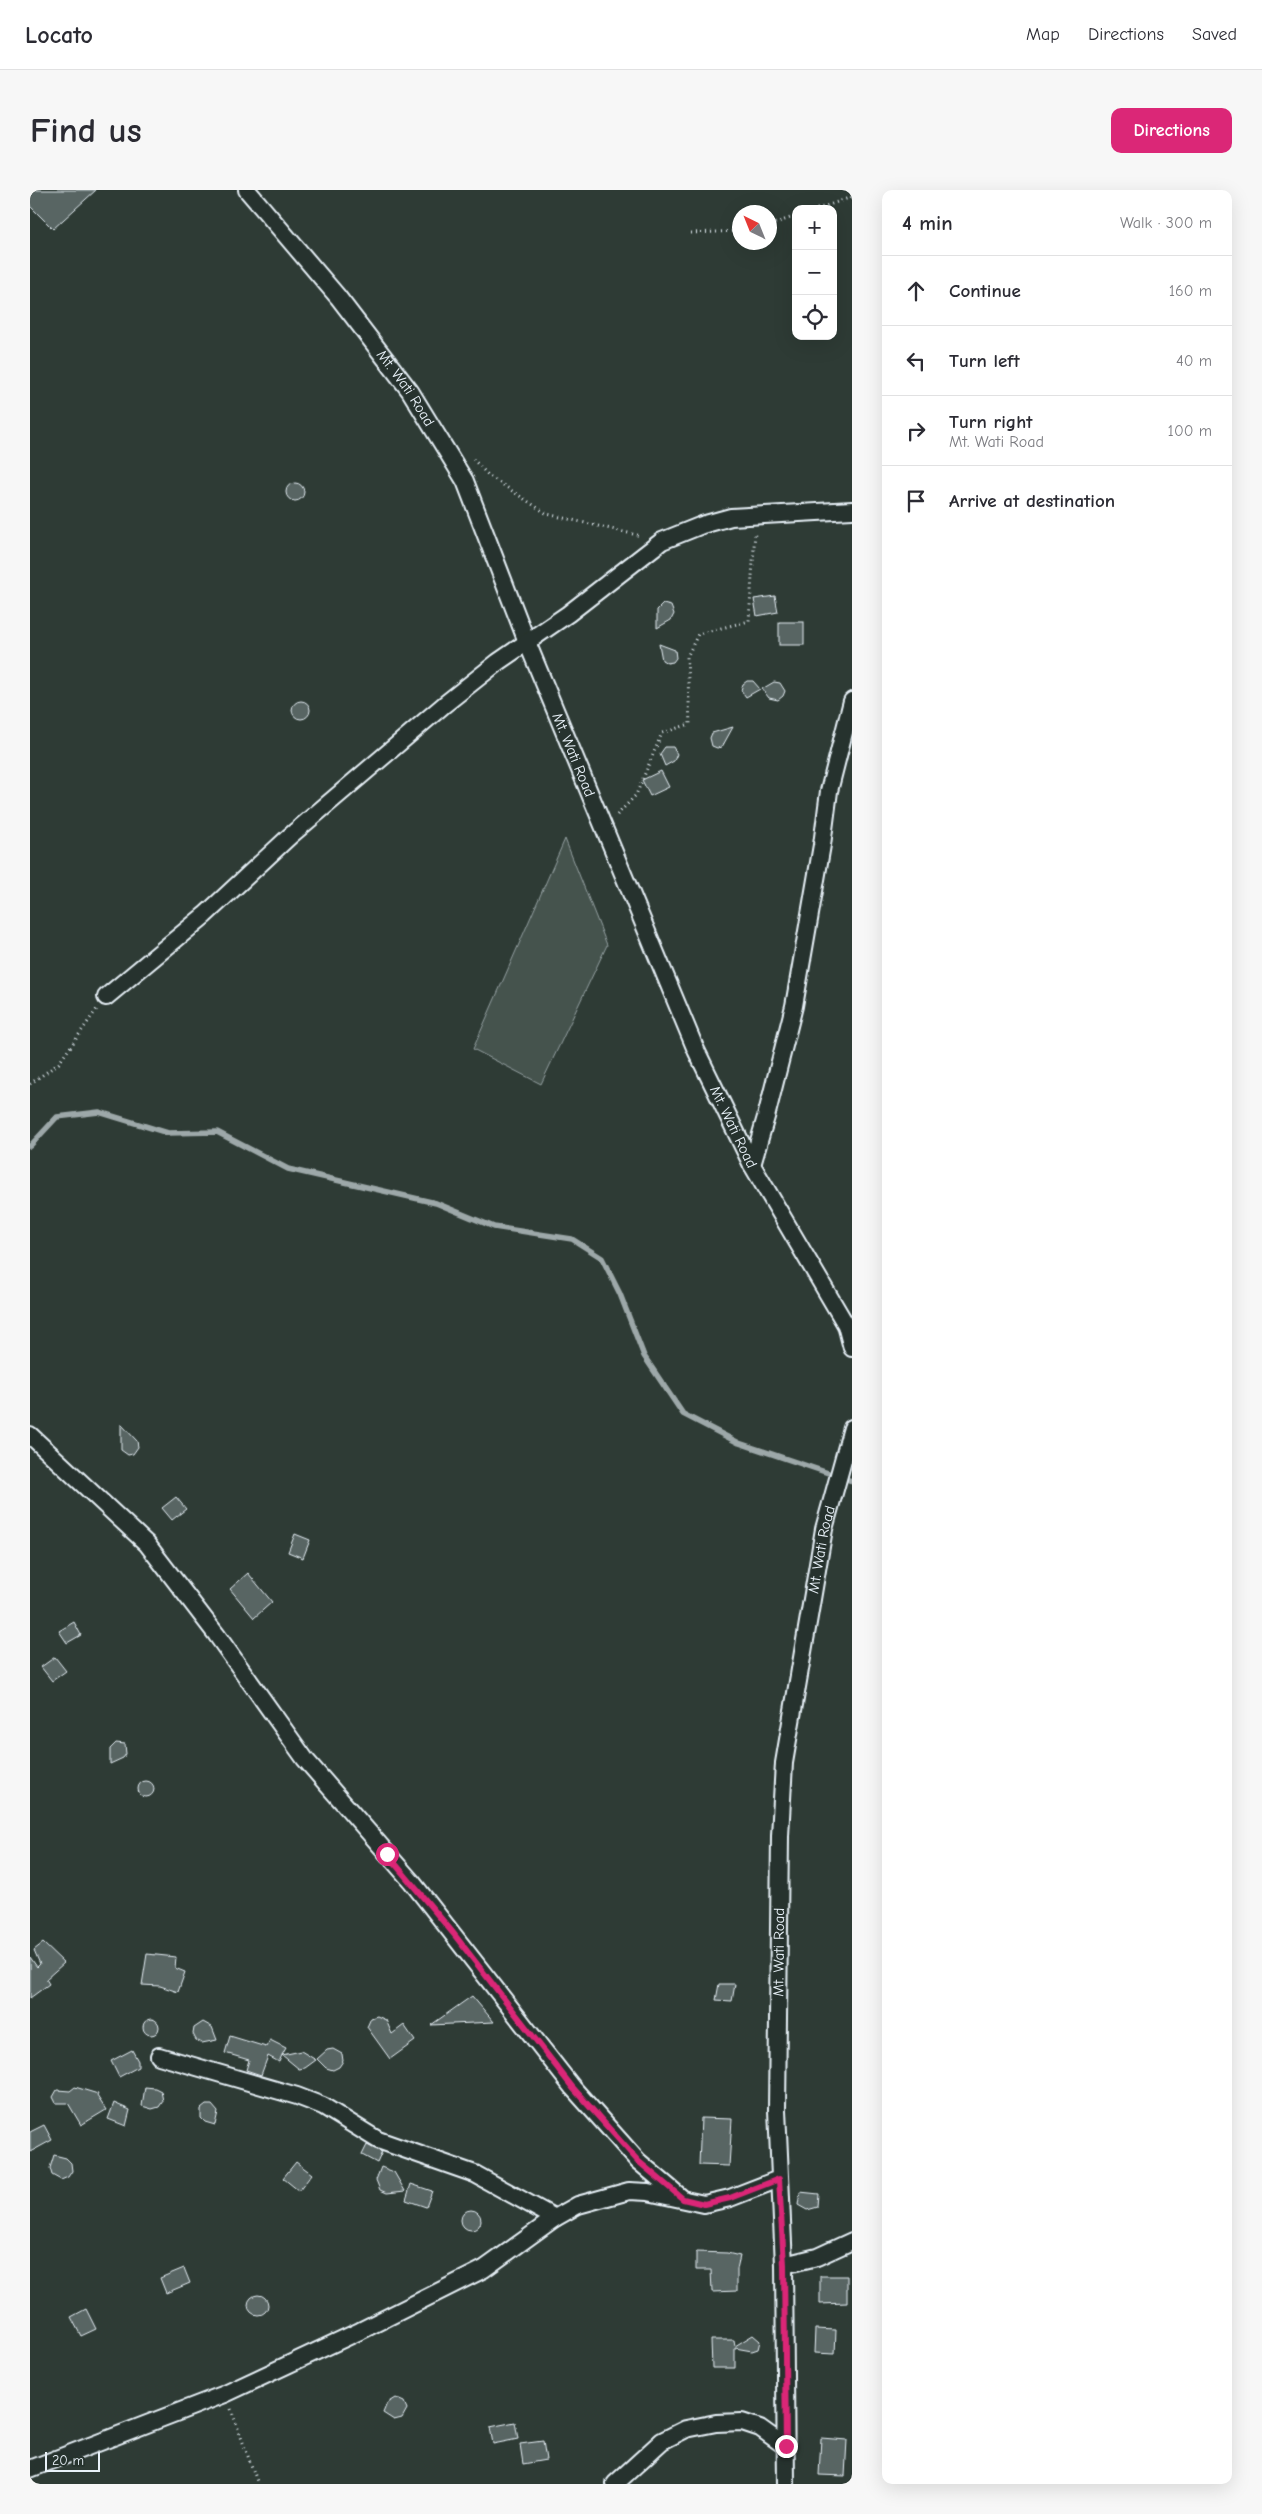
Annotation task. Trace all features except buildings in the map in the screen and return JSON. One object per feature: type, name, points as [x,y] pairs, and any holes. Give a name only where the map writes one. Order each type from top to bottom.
[{"type":"street","name":"Mt. Wati Road","points":[[248,190],[338,297],[415,398],[465,481],[527,642],[693,1042],[752,1165],[846,1325],[852,1348]]},
{"type":"street","points":[[106,997],[204,915],[290,836],[414,730],[498,662],[568,614],[662,541],[702,525],[731,517],[756,514],[852,510]]},
{"type":"street","points":[[752,1165],[794,1006],[822,846],[829,791],[852,701]]},
{"type":"street","name":"Mt. Wati Road","points":[[786,2484],[784,2265],[779,2179],[778,1982],[780,1836],[784,1763],[824,1528],[852,1428]]},
{"type":"street","points":[[30,1435],[147,1544],[216,1634],[300,1752],[412,1882],[573,2088],[638,2161],[683,2199]]},
{"type":"street","points":[[160,2056],[315,2103],[378,2140],[476,2174],[555,2218]]},
{"type":"street","points":[[30,2469],[225,2394],[484,2269],[555,2218],[578,2205],[629,2191],[648,2192],[704,2204],[730,2198],[779,2179]]},
{"type":"street","points":[[784,2265],[817,2257],[852,2241]]},
{"type":"street","points":[[615,2484],[662,2441],[686,2428],[716,2423],[742,2422],[760,2428],[786,2446]]},
{"type":"path","points":[[829,205],[852,197]]},
{"type":"path","points":[[777,223],[792,217]]},
{"type":"path","points":[[691,233],[732,231]]},
{"type":"path","points":[[468,454],[488,475],[547,514],[662,541]]},
{"type":"path","points":[[605,829],[636,794],[662,734],[690,724],[687,657],[698,634],[749,621],[756,514]]},
{"type":"path","points":[[30,1084],[59,1063],[106,997]]},
{"type":"path","points":[[225,2394],[258,2484]]},
{"type":"shaded area","points":[[565,839],[607,945],[541,1084],[473,1049]]},
{"type":"waterway","points":[[30,1146],[57,1117],[99,1112],[168,1133],[217,1132],[288,1169],[436,1203],[494,1227],[572,1239],[602,1258],[620,1294],[644,1356],[683,1414],[739,1443],[852,1481]]},
{"type":"route","points":[[387,1854],[453,1933],[573,2088],[620,2143],[683,2199],[704,2204],[730,2198],[779,2179],[784,2265],[786,2446]]}]
